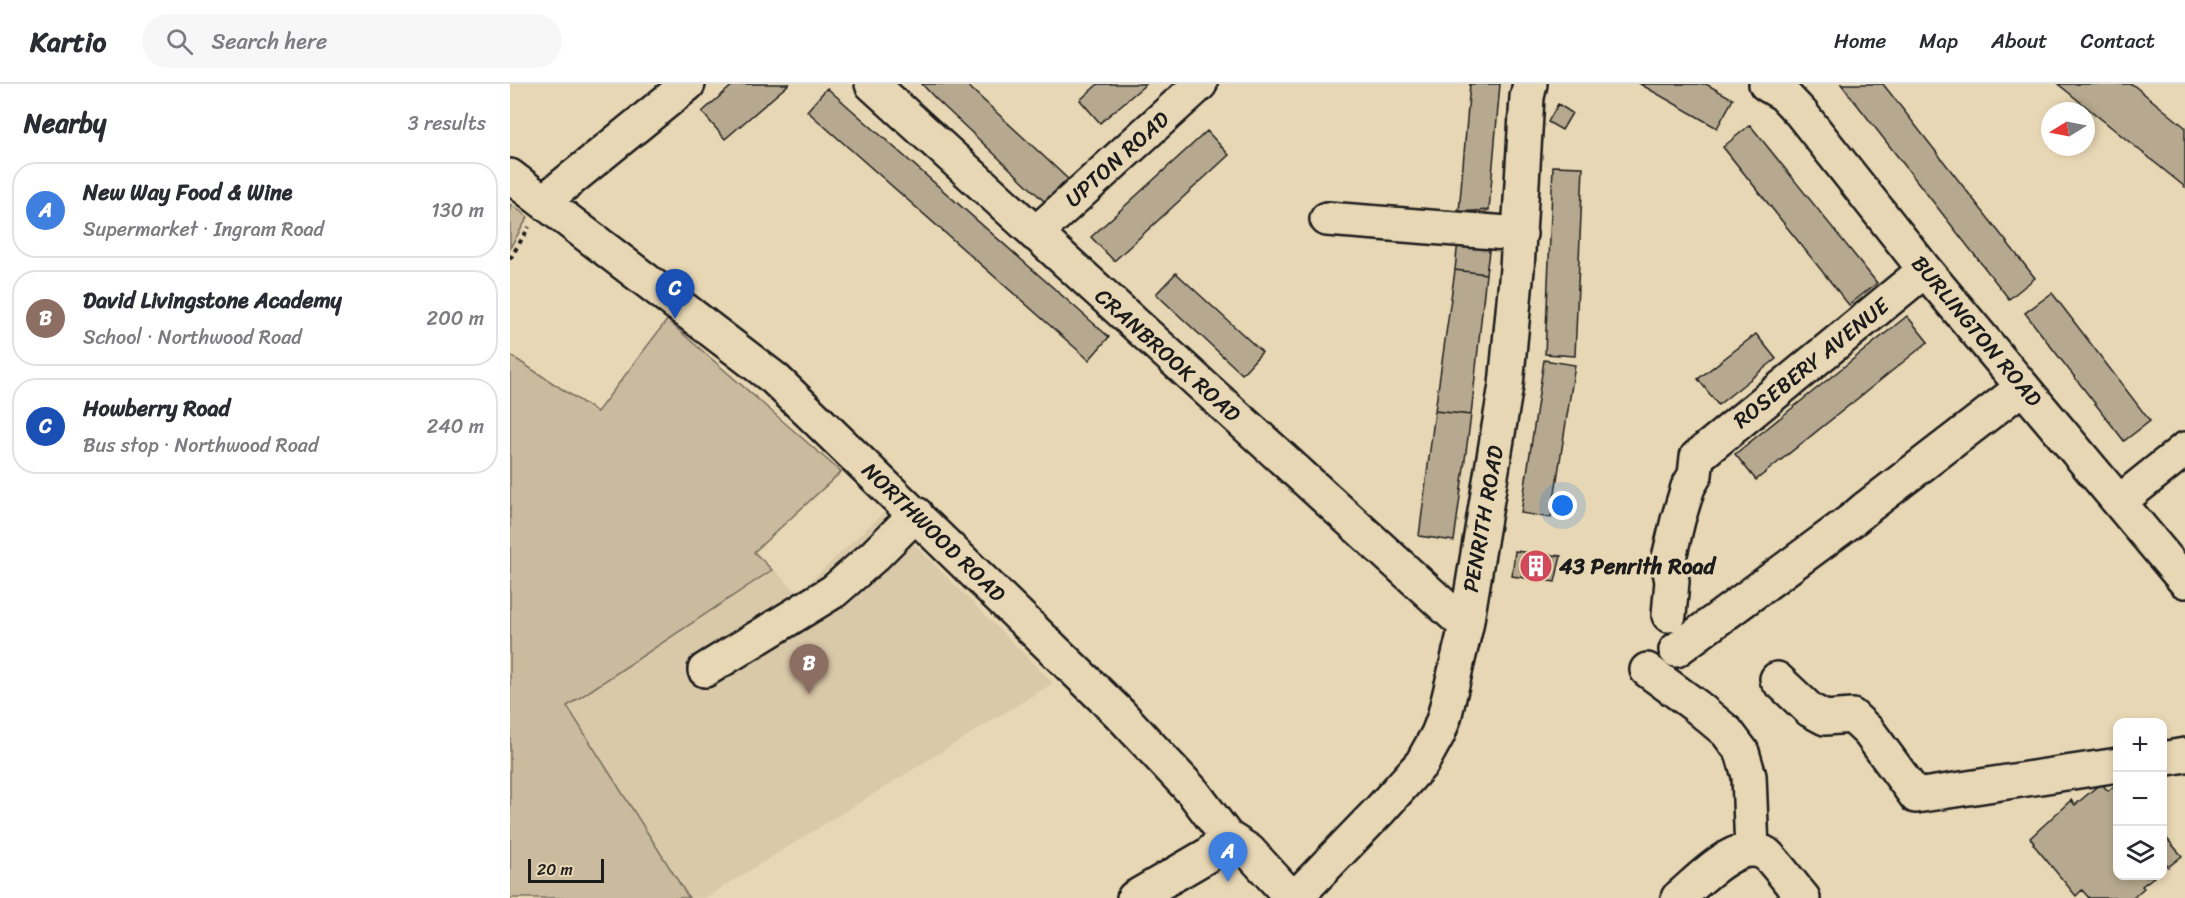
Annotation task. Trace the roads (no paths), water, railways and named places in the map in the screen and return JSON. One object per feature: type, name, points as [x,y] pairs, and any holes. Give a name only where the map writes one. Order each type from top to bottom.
[{"type":"street","points":[[544,201],[688,84]]},
{"type":"street","name":"CRANBROOK ROAD","points":[[872,84],[1466,626]]},
{"type":"street","name":"UPTON ROAD","points":[[1035,234],[1200,84]]},
{"type":"street","name":"PENRITH ROAD","points":[[1294,898],[1380,810],[1422,763],[1432,747],[1444,718],[1466,626],[1506,385],[1513,330],[1527,97],[1530,84]]},
{"type":"street","name":"BURLINGTON ROAD","points":[[1780,87],[1925,270],[2119,502],[2179,560]]},
{"type":"street","name":"NORTHWOOD ROAD","points":[[510,176],[776,379],[1144,740],[1193,792],[1227,837],[1249,851],[1294,898]]},
{"type":"street","points":[[1327,219],[1520,234]]},
{"type":"street","name":"ROSEBERY AVENUE","points":[[1669,615],[1672,581],[1668,562],[1677,520],[1688,487],[1695,475],[1697,457],[1925,270]]},
{"type":"street","points":[[1676,650],[1852,520],[2023,387]]},
{"type":"street","points":[[2119,502],[2185,449]]},
{"type":"street","points":[[705,670],[834,591],[874,556],[916,514]]},
{"type":"street","points":[[1647,670],[1727,732],[1742,752],[1749,776],[1752,850]]},
{"type":"street","points":[[1777,679],[1810,710],[1825,718],[1852,716],[1869,732],[1916,796],[2113,766]]},
{"type":"street","points":[[2167,758],[2185,755]]},
{"type":"street","points":[[1134,898],[1208,855],[1227,837]]},
{"type":"street","points":[[1678,898],[1729,856],[1740,850],[1752,850],[1766,854],[1803,898]]},
{"type":"place","name":"Howberry Road","points":[[675,319]]},
{"type":"place","name":"43 Penrith Road","points":[[1536,566]]},
{"type":"place","name":"David Livingstone Academy","points":[[809,694]]},
{"type":"place","name":"New Way Food & Wine","points":[[1228,882]]}]
